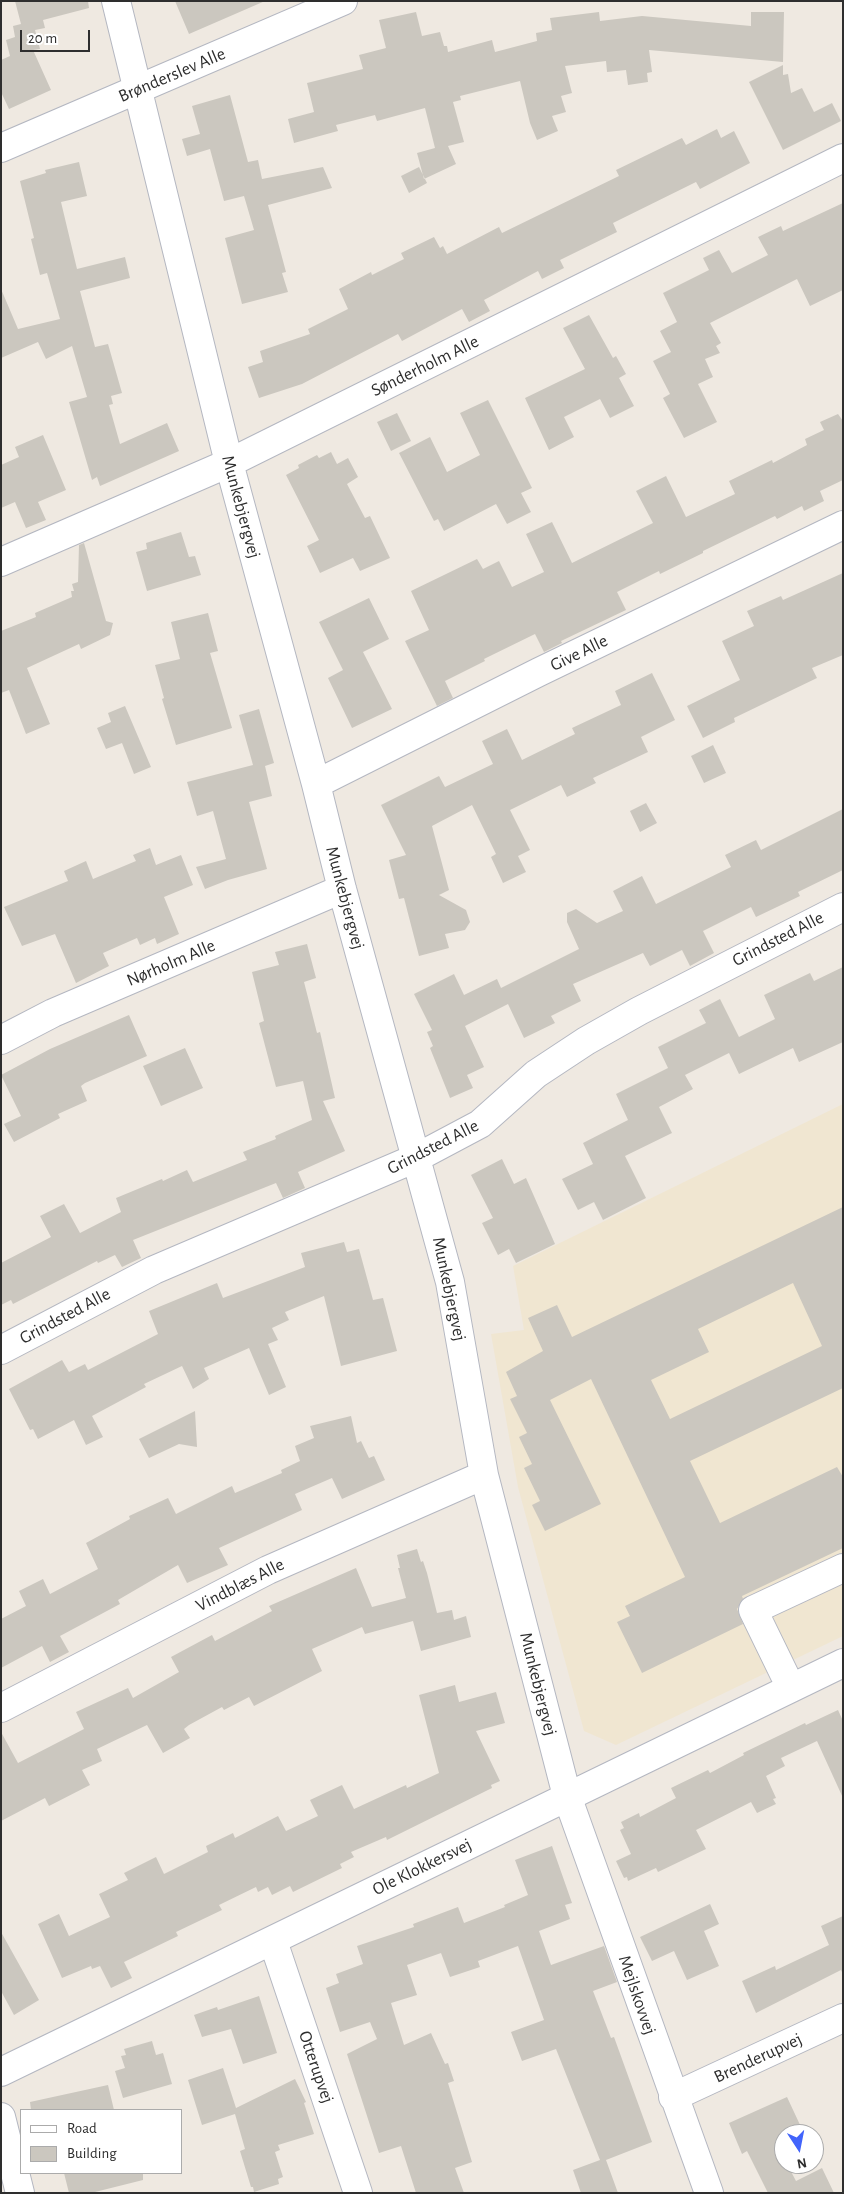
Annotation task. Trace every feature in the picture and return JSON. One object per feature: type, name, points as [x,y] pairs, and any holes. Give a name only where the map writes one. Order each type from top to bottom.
[{"type":"street","name":"Munkebjergvej","points":[[116,1],[229,463],[316,784],[342,889],[450,1282],[484,1475],[567,1796]]},
{"type":"street","name":"Brønderslev Alle","points":[[1,148],[343,1]]},
{"type":"street","name":"Sønderholm Alle","points":[[1,562],[229,463],[843,158]]},
{"type":"street","name":"Give Alle","points":[[316,784],[530,677],[843,525]]},
{"type":"street","name":"Nørholm Alle","points":[[1,1040],[53,1013],[342,889]]},
{"type":"street","name":"Grindsted Alle","points":[[1,1350],[154,1270],[416,1158],[480,1124],[536,1074],[586,1042],[639,1011],[843,907]]},
{"type":"street","name":"Vindblæs Alle","points":[[1,1708],[268,1570],[484,1475]]},
{"type":"street","points":[[791,1688],[753,1610],[843,1568]]},
{"type":"street","name":"Ole Klokkersvej","points":[[1,2072],[843,1663]]},
{"type":"street","name":"Mejlskovvej","points":[[567,1796],[709,2193]]},
{"type":"street","name":"Otterupvej","points":[[273,1941],[358,2193]]},
{"type":"street","name":"Brenderupvej","points":[[674,2097],[843,2018]]},
{"type":"street","points":[[1,2117],[20,2193]]},
{"type":"shaded area","points":[[843,1104],[843,1636],[616,1745],[584,1731],[518,1487],[491,1334],[524,1330],[513,1266]]},
{"type":"building","points":[[15,1],[88,1],[89,8],[43,20],[45,28],[35,30],[40,49],[33,50],[51,90],[9,109],[1,92],[1,60],[10,56],[6,40],[15,37],[13,26],[21,24]]},
{"type":"building","points":[[175,1],[265,1],[189,34]]},
{"type":"building","points":[[416,12],[422,36],[440,32],[448,52],[492,40],[495,52],[537,41],[536,33],[552,30],[550,18],[599,12],[600,21],[642,16],[751,26],[751,12],[784,12],[783,62],[649,50],[652,72],[647,73],[648,82],[628,85],[626,70],[607,72],[606,61],[565,66],[572,93],[561,96],[566,112],[552,116],[558,131],[537,140],[530,123],[520,81],[460,96],[461,100],[453,102],[464,142],[448,146],[456,164],[424,179],[417,153],[435,148],[425,108],[377,121],[375,115],[336,125],[338,131],[294,143],[288,119],[314,112],[307,83],[363,69],[359,55],[386,48],[379,20]]},
{"type":"building","points":[[783,65],[783,75],[788,74],[791,93],[802,88],[814,112],[832,103],[841,121],[783,150],[749,82]]},
{"type":"building","points":[[230,95],[248,162],[258,160],[262,179],[323,167],[332,188],[268,205],[286,272],[282,273],[288,292],[242,304],[225,238],[254,230],[244,196],[224,201],[210,149],[187,156],[182,139],[200,134],[192,106]]},
{"type":"building","points":[[717,129],[721,138],[734,131],[750,163],[700,189],[696,182],[613,223],[617,232],[560,260],[564,268],[542,279],[538,271],[484,300],[490,311],[469,322],[462,309],[402,341],[398,334],[302,384],[259,398],[248,367],[263,362],[260,351],[310,334],[308,329],[348,309],[339,289],[371,272],[372,275],[404,259],[401,253],[434,237],[440,248],[443,246],[447,254],[499,227],[502,233],[619,176],[616,170],[682,138],[686,145]]},
{"type":"building","points":[[79,162],[87,196],[61,202],[77,269],[125,257],[130,278],[80,291],[95,347],[108,344],[122,393],[111,396],[113,404],[109,405],[120,444],[167,423],[179,451],[100,486],[97,477],[92,480],[69,402],[87,397],[72,346],[46,359],[38,342],[1,358],[1,289],[18,329],[60,319],[47,273],[40,275],[31,239],[34,238],[20,181],[46,173],[45,170]]},
{"type":"building","points":[[419,167],[427,183],[409,193],[401,176]]},
{"type":"building","points":[[843,203],[843,290],[810,306],[797,279],[710,323],[721,343],[716,346],[720,353],[705,359],[713,377],[698,384],[717,422],[684,438],[663,398],[670,394],[653,361],[671,352],[660,331],[677,322],[663,293],[709,270],[703,258],[719,250],[732,273],[768,255],[758,237],[781,226],[783,231]]},
{"type":"building","points":[[589,315],[613,358],[616,356],[626,374],[619,378],[634,406],[610,418],[600,399],[564,417],[574,437],[549,450],[525,398],[585,369],[563,328]]},
{"type":"building","points":[[488,400],[532,488],[521,493],[531,512],[507,524],[496,504],[444,531],[438,519],[434,521],[399,453],[430,437],[447,472],[480,455],[460,413]]},
{"type":"building","points":[[397,413],[411,441],[391,451],[377,422]]},
{"type":"building","points":[[838,414],[843,421],[843,480],[820,491],[824,501],[804,511],[802,506],[777,519],[775,516],[660,574],[659,571],[617,592],[626,610],[561,641],[562,643],[544,652],[535,634],[484,659],[485,661],[445,681],[453,698],[437,706],[405,641],[429,630],[411,591],[477,559],[483,569],[499,561],[512,587],[544,572],[526,534],[552,522],[572,563],[653,523],[636,491],[666,476],[686,517],[735,494],[729,481],[772,460],[773,463],[807,445],[805,439],[824,430],[820,422]]},
{"type":"building","points":[[43,435],[66,490],[38,502],[46,520],[26,528],[15,502],[1,508],[1,465],[19,457],[15,447]]},
{"type":"building","points":[[331,452],[337,464],[348,458],[358,477],[347,484],[365,518],[370,516],[390,558],[360,571],[353,558],[320,573],[307,546],[319,540],[286,475],[299,468],[298,465],[317,455],[319,458]]},
{"type":"building","points":[[181,532],[189,557],[195,556],[201,575],[147,591],[136,552],[147,549],[146,543]]},
{"type":"building","points":[[84,543],[106,621],[113,623],[110,635],[81,649],[79,644],[27,668],[50,724],[26,734],[9,690],[1,693],[1,631],[36,617],[35,613],[72,597],[71,591],[74,591],[72,584],[78,582],[79,545]]},
{"type":"building","points":[[843,573],[843,655],[812,668],[817,678],[734,718],[735,722],[703,738],[687,706],[740,680],[722,641],[754,626],[747,611],[781,596],[783,600]]},
{"type":"building","points":[[369,598],[389,639],[363,652],[392,709],[352,728],[328,678],[343,670],[319,622]]},
{"type":"building","points":[[208,613],[218,651],[210,653],[232,728],[176,745],[162,699],[164,698],[155,665],[180,659],[171,622]]},
{"type":"building","points":[[652,673],[675,720],[641,737],[648,752],[593,778],[596,783],[567,797],[561,785],[510,810],[530,850],[518,856],[526,872],[503,883],[491,857],[496,854],[472,805],[432,826],[449,890],[439,895],[466,910],[470,922],[465,930],[445,934],[449,948],[419,956],[404,898],[399,899],[389,860],[406,855],[381,805],[439,776],[445,787],[493,764],[482,741],[507,729],[522,760],[575,734],[572,728],[621,705],[615,691]]},
{"type":"building","points":[[125,706],[151,767],[134,774],[122,743],[106,749],[97,728],[111,722],[108,713]]},
{"type":"building","points":[[259,709],[274,763],[265,766],[272,796],[249,802],[267,869],[228,880],[205,889],[196,867],[226,859],[213,811],[197,816],[187,782],[253,765],[239,715]]},
{"type":"building","points":[[713,745],[726,773],[704,783],[691,756]]},
{"type":"building","points":[[646,803],[657,823],[640,832],[630,811]]},
{"type":"building","points":[[843,809],[843,870],[798,892],[800,896],[756,917],[751,907],[703,931],[714,953],[690,966],[682,950],[650,966],[643,953],[573,984],[581,1001],[551,1016],[555,1023],[524,1038],[508,1004],[465,1026],[484,1067],[467,1075],[473,1088],[450,1098],[430,1048],[433,1046],[427,1032],[432,1030],[414,994],[454,974],[464,995],[497,979],[501,988],[579,949],[567,922],[567,913],[576,909],[597,923],[623,911],[613,891],[642,876],[656,904],[731,867],[725,855],[756,840],[761,850]]},
{"type":"building","points":[[150,848],[156,865],[181,855],[193,885],[164,897],[179,934],[157,944],[155,938],[140,945],[137,938],[103,953],[109,966],[76,983],[55,934],[22,946],[4,907],[68,881],[64,871],[86,861],[93,879],[136,861],[133,855]]},
{"type":"building","points":[[307,944],[316,978],[304,982],[317,1033],[320,1032],[335,1098],[323,1101],[345,1151],[298,1172],[305,1188],[283,1198],[276,1183],[133,1240],[141,1258],[122,1267],[115,1255],[98,1263],[97,1261],[13,1304],[11,1300],[1,1305],[1,1263],[51,1237],[40,1216],[64,1204],[80,1233],[121,1212],[116,1198],[187,1170],[193,1182],[247,1160],[243,1152],[276,1139],[275,1136],[312,1120],[303,1081],[276,1087],[259,1023],[264,1021],[252,972],[279,965],[275,952]]},
{"type":"building","points":[[843,967],[843,1042],[799,1062],[793,1048],[739,1074],[729,1053],[685,1075],[693,1089],[659,1107],[672,1133],[625,1156],[646,1198],[603,1220],[594,1202],[578,1210],[562,1179],[593,1164],[583,1143],[628,1120],[616,1094],[668,1068],[658,1047],[706,1023],[699,1010],[720,999],[739,1037],[775,1019],[764,995],[810,973],[814,981]]},
{"type":"building","points":[[129,1015],[147,1056],[85,1083],[81,1086],[87,1101],[58,1114],[60,1118],[14,1142],[4,1124],[21,1116],[1,1075],[50,1049]]},
{"type":"building","points":[[185,1048],[203,1088],[161,1106],[143,1066]]},
{"type":"building","points":[[502,1159],[514,1184],[526,1178],[555,1244],[516,1263],[509,1249],[498,1255],[482,1223],[493,1218],[471,1175]]},
{"type":"building","points":[[843,1207],[843,1388],[690,1461],[720,1523],[837,1467],[843,1477],[843,1548],[742,1596],[743,1599],[737,1609],[743,1624],[642,1673],[617,1622],[630,1616],[625,1606],[685,1577],[591,1379],[550,1400],[601,1504],[545,1531],[532,1505],[540,1501],[524,1468],[532,1464],[519,1437],[527,1433],[510,1399],[517,1396],[506,1372],[543,1351],[528,1318],[557,1305],[572,1337]],"holes":[[[793,1283],[822,1346],[670,1419],[651,1380],[709,1352],[698,1329]]]},
{"type":"building","points":[[344,1242],[347,1252],[359,1249],[373,1300],[383,1298],[397,1351],[341,1366],[324,1296],[285,1312],[289,1320],[272,1328],[278,1340],[268,1344],[286,1387],[269,1395],[249,1348],[204,1368],[209,1379],[193,1389],[182,1366],[144,1384],[146,1387],[92,1416],[103,1437],[86,1445],[74,1420],[38,1439],[33,1429],[30,1430],[9,1389],[62,1360],[69,1372],[85,1364],[88,1370],[158,1334],[149,1311],[217,1283],[223,1298],[305,1267],[301,1253]]},
{"type":"building","points":[[195,1411],[197,1447],[179,1444],[149,1458],[139,1439]]},
{"type":"building","points":[[351,1416],[357,1443],[361,1441],[369,1458],[374,1456],[385,1480],[342,1499],[332,1478],[295,1494],[302,1510],[219,1548],[228,1565],[187,1583],[178,1565],[118,1600],[120,1604],[60,1636],[69,1652],[50,1662],[42,1646],[1,1668],[1,1619],[26,1606],[19,1591],[43,1579],[50,1594],[98,1569],[86,1543],[130,1519],[129,1516],[168,1498],[176,1514],[232,1486],[235,1493],[282,1473],[281,1470],[300,1461],[295,1446],[314,1438],[310,1426]]},
{"type":"building","points":[[417,1549],[427,1573],[437,1613],[452,1610],[454,1620],[466,1616],[471,1637],[421,1651],[413,1621],[365,1634],[362,1627],[312,1649],[322,1671],[254,1706],[249,1697],[224,1710],[222,1707],[189,1725],[184,1729],[190,1738],[163,1753],[147,1725],[97,1749],[102,1761],[82,1770],[90,1785],[49,1806],[45,1798],[1,1821],[1,1732],[18,1763],[84,1729],[76,1712],[128,1688],[133,1698],[179,1672],[171,1657],[212,1635],[215,1641],[272,1611],[269,1606],[356,1568],[372,1607],[406,1598],[398,1568],[400,1568],[397,1555]]},
{"type":"building","points":[[455,1685],[459,1702],[496,1692],[505,1723],[476,1731],[500,1781],[491,1785],[492,1788],[387,1840],[386,1837],[351,1852],[354,1857],[340,1864],[342,1868],[293,1892],[290,1886],[272,1895],[268,1887],[258,1892],[256,1887],[219,1905],[222,1910],[176,1932],[178,1936],[124,1962],[132,1978],[111,1988],[100,1966],[92,1969],[91,1966],[62,1978],[38,1924],[59,1914],[69,1936],[110,1917],[99,1894],[128,1880],[124,1873],[156,1857],[164,1874],[208,1852],[206,1846],[233,1833],[235,1838],[278,1816],[286,1831],[318,1816],[310,1800],[342,1785],[354,1809],[406,1785],[407,1788],[439,1773],[419,1695]]},
{"type":"building","points":[[838,1710],[843,1721],[843,1798],[817,1741],[781,1758],[785,1766],[766,1776],[776,1798],[773,1799],[776,1804],[757,1813],[751,1802],[696,1830],[706,1849],[658,1872],[656,1868],[628,1881],[627,1877],[624,1878],[616,1861],[631,1854],[620,1830],[624,1828],[621,1822],[639,1813],[640,1817],[676,1798],[671,1788],[708,1770],[710,1773],[744,1755],[743,1753],[805,1723],[806,1725]]},
{"type":"building","points":[[552,1846],[572,1903],[565,1905],[570,1919],[539,1931],[551,1965],[604,1946],[617,1982],[593,1991],[611,2038],[614,2037],[652,2142],[606,2160],[618,2193],[581,2193],[573,2170],[600,2160],[556,2049],[522,2061],[511,2032],[544,2020],[518,1946],[478,1961],[480,1967],[450,1977],[441,1953],[407,1965],[417,1995],[391,2003],[404,2045],[431,2033],[445,2064],[448,2063],[454,2081],[448,2083],[472,2162],[455,2168],[464,2193],[416,2193],[401,2146],[379,2153],[347,2054],[377,2039],[370,2022],[340,2032],[326,1988],[339,1983],[336,1974],[363,1964],[357,1946],[414,1927],[413,1924],[458,1907],[464,1923],[505,1907],[504,1905],[528,1895],[515,1860]]},
{"type":"building","points":[[710,1904],[719,1924],[704,1931],[719,1966],[687,1980],[674,1951],[652,1961],[640,1937]]},
{"type":"building","points":[[843,1916],[843,1974],[841,1970],[756,2013],[742,1981],[775,1966],[776,1970],[829,1945],[821,1926]]},
{"type":"building","points":[[1,1932],[39,2000],[14,2015],[1,1991]]},
{"type":"building","points":[[259,1996],[277,2053],[243,2064],[231,2029],[202,2037],[194,2015],[217,2007],[218,2010]]},
{"type":"building","points":[[152,2041],[156,2055],[163,2053],[172,2084],[123,2098],[115,2071],[125,2068],[121,2056],[126,2055],[124,2049]]},
{"type":"building","points":[[223,2068],[236,2108],[295,2079],[306,2102],[304,2103],[314,2134],[278,2145],[280,2150],[275,2152],[283,2177],[278,2179],[279,2184],[254,2192],[240,2151],[245,2149],[235,2114],[202,2125],[188,2080]]},
{"type":"building","points":[[108,2085],[114,2109],[31,2109],[30,2102]]},
{"type":"building","points":[[787,2097],[800,2124],[774,2124],[774,2174],[792,2174],[796,2181],[810,2174],[824,2174],[824,2172],[834,2193],[768,2193],[747,2151],[742,2154],[729,2123]]},
{"type":"building","points":[[64,2174],[143,2174],[143,2180],[91,2193],[69,2193]]}]
